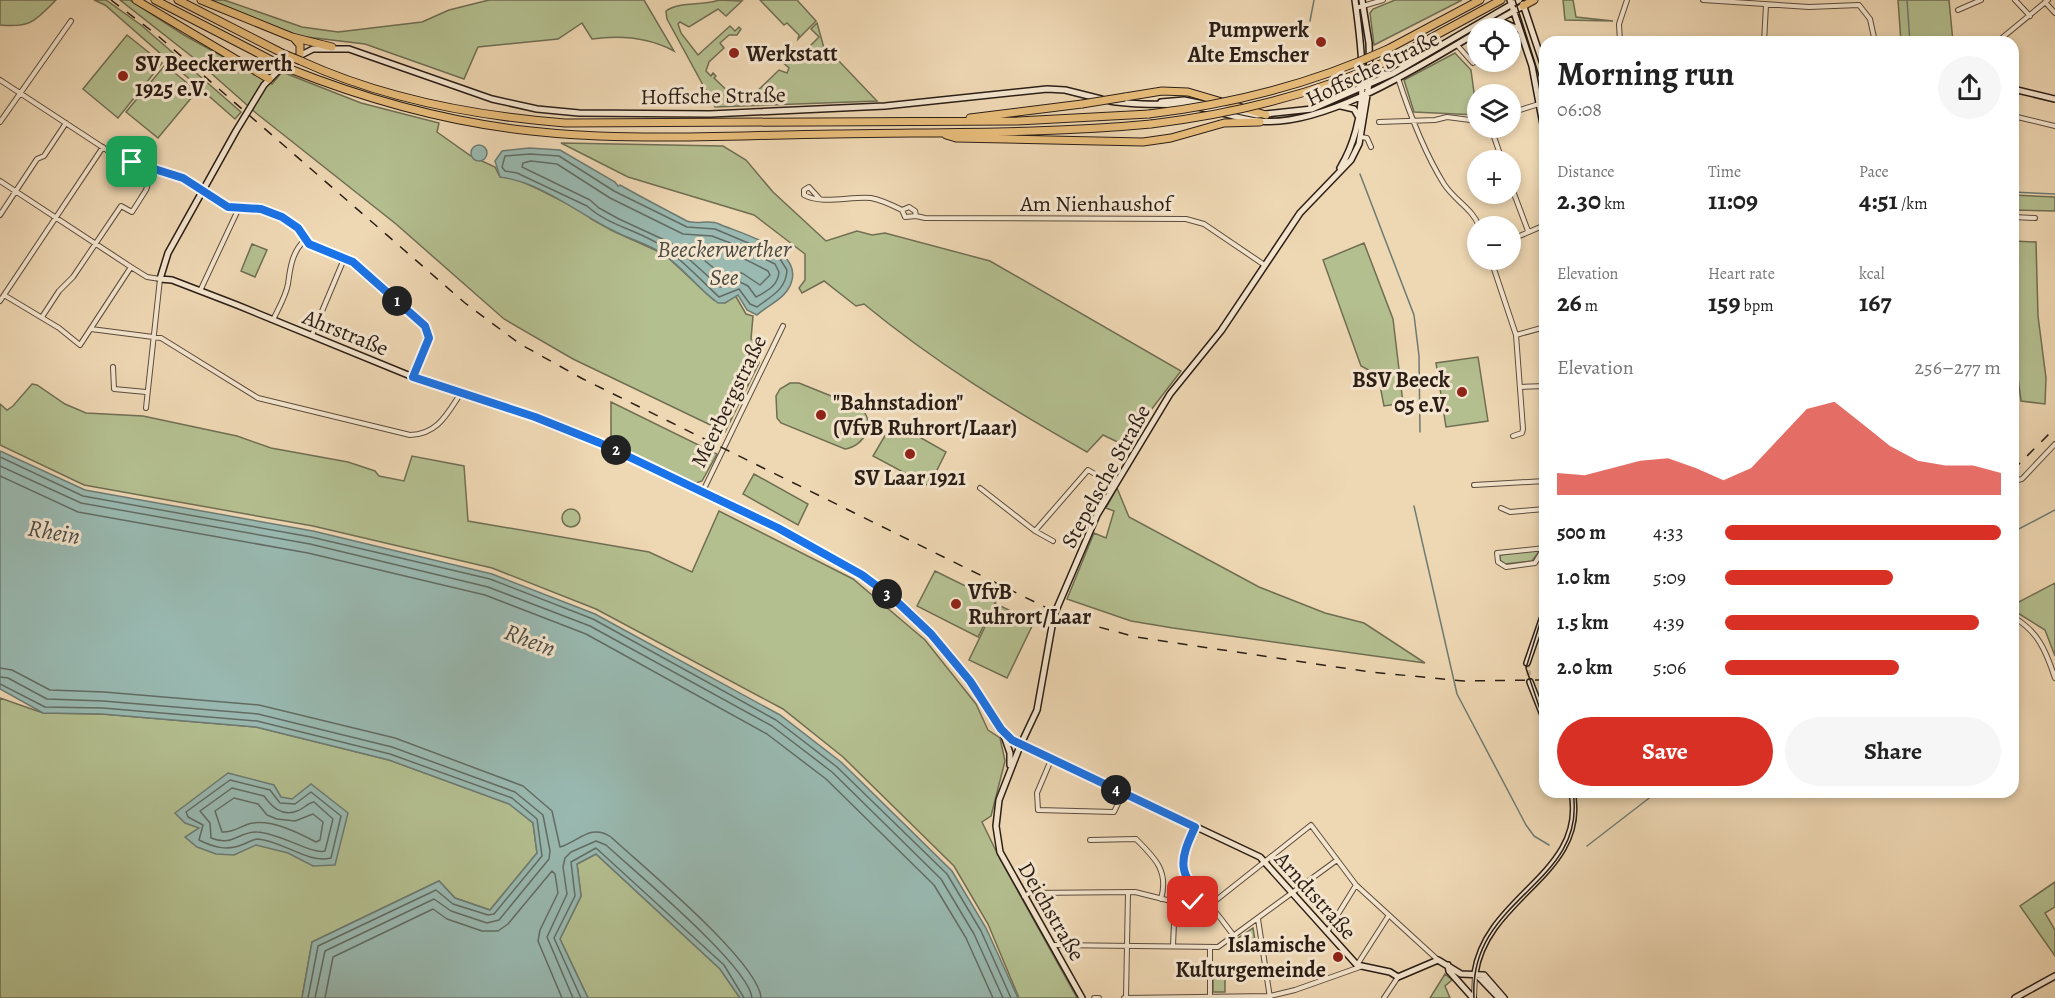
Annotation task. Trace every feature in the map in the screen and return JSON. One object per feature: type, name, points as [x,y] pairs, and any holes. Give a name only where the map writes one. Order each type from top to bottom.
[{"type":"highway","points":[[136,0],[270,79]]},
{"type":"highway","points":[[155,0],[290,69],[399,107],[465,122],[532,131],[632,136],[1073,130],[1151,124],[1217,114],[1268,103],[1346,78],[1392,59],[1501,0]]},
{"type":"highway","points":[[178,0],[284,54],[401,96],[466,111],[532,121],[632,125],[1083,119],[1149,114],[1215,105],[1281,89],[1388,49],[1480,0]]},
{"type":"highway","points":[[201,0],[292,37],[332,47]]},
{"type":"highway","points":[[1521,2],[1534,0]]},
{"type":"highway","points":[[292,37],[299,43],[300,58]]},
{"type":"highway","points":[[950,122],[1162,91],[1188,92],[1266,115]]},
{"type":"highway","points":[[938,133],[956,138],[1130,143],[1171,138],[1224,123],[1260,122]]},
{"type":"street","name":"Stepelsche Straße","points":[[1336,175],[1345,159],[1358,117],[1362,91],[1361,44],[1355,0]]},
{"type":"street","points":[[1356,8],[1362,3],[1383,0]]},
{"type":"street","points":[[1620,36],[1619,21],[1627,0]]},
{"type":"street","points":[[1703,0],[1766,5],[1859,5],[1870,19],[1874,36]]},
{"type":"street","points":[[1958,10],[1981,0]]},
{"type":"street","points":[[2015,0],[2030,16]]},
{"type":"street","points":[[2005,36],[2047,1],[2055,13]]},
{"type":"street","points":[[1521,2],[1539,53]]},
{"type":"street","name":"Hoffsche Straße","points":[[300,58],[332,47],[364,53],[506,103],[579,113],[710,114],[885,106],[1047,89],[1065,90],[1135,105],[1190,106],[1260,122],[1294,121],[1340,106],[1370,84],[1392,74],[1511,5],[1521,2]]},
{"type":"street","name":"Stepelsche Straße","points":[[998,838],[997,806],[1020,746],[1037,710],[1054,615],[1097,515],[1170,394],[1216,338],[1263,264],[1310,199],[1352,160],[1361,137],[1370,84],[1362,3]]},
{"type":"street","name":"Hoffsche Straße","points":[[1500,18],[1511,5]]},
{"type":"street","points":[[1764,36],[1766,5]]},
{"type":"street","points":[[0,122],[71,21]]},
{"type":"street","points":[[1521,36],[1539,88]]},
{"type":"street","name":"Hoffsche Straße","points":[[1135,105],[1184,100],[1245,114],[1293,114],[1312,110],[1362,91],[1369,91],[1398,78],[1467,39]]},
{"type":"street","points":[[1457,45],[1467,56]]},
{"type":"street","points":[[146,408],[146,392],[163,263],[236,131],[270,79],[300,58]]},
{"type":"street","points":[[1370,69],[1377,74],[1392,74]]},
{"type":"street","points":[[1398,78],[1416,131],[1446,187],[1474,216]]},
{"type":"street","points":[[0,80],[119,158],[183,178],[228,207],[238,210],[261,209],[282,217],[298,228],[304,241],[353,262],[425,326],[429,338],[413,377]]},
{"type":"street","points":[[2019,90],[2055,99]]},
{"type":"street","points":[[1521,108],[1539,102]]},
{"type":"street","points":[[1340,106],[1354,110],[1358,117]]},
{"type":"street","points":[[1293,114],[1294,121]]},
{"type":"street","points":[[1379,122],[1448,117],[1467,120]]},
{"type":"street","points":[[2019,117],[2055,126]]},
{"type":"street","points":[[0,214],[37,159],[44,156],[66,123]]},
{"type":"street","points":[[1361,137],[1367,138],[1371,147]]},
{"type":"street","points":[[0,301],[103,147]]},
{"type":"street","points":[[42,317],[122,206],[132,212],[146,190],[153,169]]},
{"type":"street","points":[[0,181],[147,277],[160,279]]},
{"type":"street","name":"Am Nienhaushof","points":[[819,198],[870,198],[902,210],[912,208],[916,216]]},
{"type":"street","points":[[1518,204],[1528,231]]},
{"type":"street","points":[[200,291],[238,210]]},
{"type":"street","name":"Am Nienhaushof","points":[[902,210],[905,217],[935,219],[1186,219],[1204,224],[1263,264]]},
{"type":"street","points":[[2019,217],[2035,218]]},
{"type":"street","points":[[1521,234],[1539,227]]},
{"type":"street","points":[[273,320],[288,285],[288,274],[299,246],[304,241]]},
{"type":"street","points":[[312,336],[344,259]]},
{"type":"street","points":[[4,295],[37,318],[42,317],[81,345],[131,267]]},
{"type":"street","points":[[1494,270],[1516,335],[1523,429],[1522,433],[1513,436]]},
{"type":"street","name":"Ahrstraße","points":[[160,279],[172,280],[413,377],[600,443],[703,491],[840,562],[893,598],[931,634],[970,681],[1001,729],[1020,746]]},
{"type":"street","name":"Meerbergstraße","points":[[703,491],[783,326]]},
{"type":"street","points":[[91,329],[161,338],[258,398],[410,435],[429,432],[440,424],[461,393]]},
{"type":"street","points":[[1516,335],[1539,329]]},
{"type":"street","points":[[113,367],[114,389],[146,392]]},
{"type":"street","points":[[1520,387],[1539,386]]},
{"type":"street","points":[[2019,480],[2055,444]]},
{"type":"street","points":[[1035,531],[1088,470],[1114,485]]},
{"type":"street","points":[[1474,484],[1539,481]]},
{"type":"street","points":[[980,488],[1035,531],[1053,541]]},
{"type":"street","points":[[1501,508],[1510,512],[1539,509]]},
{"type":"street","points":[[1539,549],[1497,553],[1498,562],[1506,567],[1535,563],[1539,557]]},
{"type":"street","points":[[2019,621],[2028,626],[2038,638],[2055,678]]},
{"type":"street","points":[[1527,663],[1539,628]]},
{"type":"street","points":[[1530,682],[1539,706]]},
{"type":"street","points":[[1001,729],[1010,753],[1011,768]]},
{"type":"street","name":"Arndtstraße","points":[[1020,746],[1260,857],[1358,966]]},
{"type":"street","points":[[1051,760],[1036,793],[1038,810],[1114,812],[1124,793]]},
{"type":"street","points":[[1474,998],[1475,973],[1480,952],[1491,929],[1557,859],[1566,844],[1574,818],[1572,798]]},
{"type":"street","points":[[1210,905],[1311,825],[1356,885],[1438,960],[1466,975],[1475,973],[1484,975],[1504,998]]},
{"type":"street","points":[[1195,827],[1184,850],[1183,870],[1187,880],[1234,936]]},
{"type":"street","name":"Deichstraße","points":[[998,838],[1006,864],[1082,998]]},
{"type":"street","points":[[1090,840],[1136,839],[1156,860],[1165,884],[1161,899]]},
{"type":"street","points":[[1053,945],[1128,944],[1218,947],[1337,860]]},
{"type":"street","points":[[1327,932],[1356,885]]},
{"type":"street","points":[[1024,896],[1030,893],[1128,892],[1175,902],[1205,901]]},
{"type":"street","points":[[1128,892],[1125,998],[1270,997],[1358,966],[1390,972],[1398,977]]},
{"type":"street","points":[[1173,945],[1175,902]]},
{"type":"street","points":[[1358,966],[1389,915]]},
{"type":"street","points":[[1258,919],[1270,997]]},
{"type":"street","points":[[1210,947],[1210,997]]},
{"type":"street","points":[[1384,998],[1398,977],[1438,960]]},
{"type":"street","points":[[1448,965],[1449,972],[1474,998]]},
{"type":"street","points":[[1475,973],[1499,998]]},
{"type":"street","points":[[2015,998],[2055,976]]},
{"type":"green space","points":[[0,0],[56,0],[32,22],[10,26],[0,25]]},
{"type":"green space","points":[[94,0],[106,0],[141,25],[241,112],[235,119],[105,5]]},
{"type":"green space","points":[[120,0],[130,0],[184,35],[272,84],[282,72],[361,103],[439,123],[437,132],[471,156],[495,167],[500,177],[514,178],[538,189],[584,212],[591,219],[613,231],[664,254],[714,300],[725,303],[735,295],[746,314],[753,316],[751,339],[760,346],[759,363],[725,432],[573,359],[504,319],[396,224],[256,113],[195,59]]},
{"type":"green space","points":[[210,0],[224,0],[302,27],[338,32],[422,22],[449,10],[489,0],[644,0],[674,51],[634,38],[592,39],[582,23],[558,39],[478,47],[464,79],[365,44],[298,36]]},
{"type":"green space","points":[[719,0],[742,1],[726,16],[718,9],[689,27],[680,22],[678,24],[681,33],[698,55],[730,26],[735,31],[739,27],[741,29],[737,35],[729,35],[720,43],[724,48],[709,62],[706,71],[711,76],[713,73],[716,76],[714,78],[738,101],[741,99],[747,101],[779,70],[787,73],[789,68],[780,60],[782,58],[786,62],[792,56],[798,61],[805,54],[804,51],[816,61],[837,59],[877,101],[715,107],[667,19],[666,11],[678,6]]},
{"type":"green space","points":[[760,0],[797,0],[816,21],[798,39],[799,35],[787,23],[784,25]]},
{"type":"green space","points":[[1395,0],[1462,0],[1374,45],[1370,13],[1373,9]]},
{"type":"green space","points":[[1563,0],[1573,0],[1576,17],[1613,21],[1565,20]]},
{"type":"green space","points":[[1898,0],[1949,0],[1952,36],[1901,36]]},
{"type":"green space","points":[[817,23],[824,48],[833,55],[816,57],[808,48],[819,37],[811,29]]},
{"type":"green space","name":"SV Beeckerwerth 1925 e.V.","points":[[127,35],[162,63],[118,118],[83,89]]},
{"type":"green space","points":[[1455,53],[1467,66],[1467,72],[1471,72],[1473,84],[1467,84],[1467,115],[1414,112],[1404,80]]},
{"type":"green space","name":"SV Beeckerwerth 1925 e.V.","points":[[165,65],[197,91],[158,138],[126,112]]},
{"type":"green space","points":[[561,143],[723,146],[746,160],[773,192],[826,241],[857,231],[872,235],[885,233],[990,261],[1181,371],[1124,445],[1103,435],[1087,452],[972,383],[917,345],[864,304],[856,306],[824,281],[802,293],[799,288],[805,280],[805,254],[754,215],[628,177]]},
{"type":"green space","points":[[2019,195],[2055,197],[2055,211],[2019,210]]},
{"type":"green space","points":[[2019,241],[2036,242],[2038,316],[2046,378],[2045,404],[2021,401],[2019,386]]},
{"type":"green space","points":[[1364,243],[1393,319],[1403,403],[1384,406],[1378,375],[1361,366],[1323,260]]},
{"type":"green space","points":[[252,244],[267,250],[255,277],[241,271]]},
{"type":"green space","name":"BSV Beeck 05 e.V.","points":[[1478,357],[1488,421],[1446,427],[1436,363]]},
{"type":"green space","name":"\"Bahnstadion\" (VfvB Ruhrort/Laar)","points":[[790,383],[799,383],[861,408],[868,420],[863,439],[845,449],[781,423],[777,418],[776,396],[780,389]]},
{"type":"green space","points":[[32,384],[65,404],[86,413],[143,416],[237,436],[271,448],[348,462],[375,471],[379,476],[404,481],[412,456],[464,466],[468,521],[649,552],[692,572],[719,511],[853,579],[925,640],[976,704],[988,730],[1000,738],[1005,761],[991,816],[982,822],[1077,998],[1019,998],[988,924],[954,866],[843,757],[783,709],[596,609],[492,568],[313,526],[84,485],[0,445],[0,404],[7,410]]},
{"type":"green space","points":[[611,402],[717,454],[702,481],[696,483],[611,444]]},
{"type":"green space","name":"SV Laar 1921","points":[[893,422],[946,452],[929,486],[873,456]]},
{"type":"green space","points":[[754,474],[808,504],[798,525],[743,494]]},
{"type":"green space","points":[[1117,488],[1129,517],[1259,587],[1325,613],[1364,623],[1425,663],[1131,621],[1067,599],[1094,533],[1106,538],[1114,511],[1106,508]]},
{"type":"green space","points":[[571,509],[577,512],[580,518],[577,524],[571,527],[565,524],[562,518],[565,512]]},
{"type":"green space","points":[[1539,549],[1532,561],[1505,564],[1500,560],[1500,555]]},
{"type":"green space","name":"VfvB Ruhrort/Laar","points":[[935,571],[996,601],[978,637],[917,606]]},
{"type":"green space","points":[[2055,583],[2055,656],[2045,630],[2019,614],[2019,602]]},
{"type":"green space","points":[[996,604],[1034,622],[1007,678],[969,660]]},
{"type":"green space","points":[[0,698],[43,713],[102,714],[256,727],[389,760],[510,804],[533,823],[537,853],[490,910],[455,898],[439,881],[312,942],[302,998],[0,998]]},
{"type":"green space","points":[[596,854],[720,969],[740,998],[588,998],[560,939],[581,896],[577,864]]},
{"type":"green space","points":[[2055,882],[2055,907],[2045,913],[2055,930],[2055,956],[2020,906]]},
{"type":"green space","points":[[1253,928],[1257,953],[1232,953],[1232,942]]},
{"type":"green space","points":[[1213,967],[1225,967],[1225,992],[1213,992]]},
{"type":"green space","points":[[1445,974],[1452,980],[1445,986],[1450,998],[1430,998]]},
{"type":"water","points":[[479,145],[487,153],[479,161],[471,153]]},
{"type":"water","name":"Beeckerwerther See","points":[[529,148],[560,150],[615,182],[618,186],[687,221],[715,223],[766,243],[787,259],[792,269],[792,280],[787,292],[757,315],[747,310],[738,295],[725,303],[718,303],[657,250],[612,230],[544,191],[500,177],[495,161],[502,151]]},
{"type":"water","name":"Rhein","points":[[0,451],[85,490],[313,531],[492,574],[595,614],[780,715],[841,762],[952,871],[986,928],[1018,998],[740,998],[720,969],[596,854],[577,864],[581,896],[560,939],[588,998],[302,998],[312,942],[439,881],[455,898],[490,910],[537,853],[533,823],[509,804],[389,760],[256,727],[102,714],[43,713],[0,689]]},
{"type":"water","points":[[228,773],[274,785],[281,797],[292,799],[311,784],[348,813],[335,865],[313,866],[288,853],[256,845],[234,855],[216,854],[197,847],[185,837],[199,828],[185,823],[175,813]]},
{"type":"waterway","points":[[1310,21],[1314,0]]},
{"type":"waterway","points":[[1907,0],[1910,36]]},
{"type":"waterway","points":[[1360,174],[1414,315],[1419,356],[1420,432]]},
{"type":"waterway","points":[[2019,192],[2055,194]]},
{"type":"waterway","points":[[1414,506],[1457,694],[1526,825],[1534,836],[1549,845]]},
{"type":"waterway","points":[[2019,529],[2055,510]]},
{"type":"waterway","points":[[1587,846],[1649,798]]},
{"type":"tunnel","points":[[1527,663],[1530,682]]},
{"type":"tram line","points":[[1515,0],[1539,76]]},
{"type":"tram line","points":[[1539,626],[1526,668],[1539,706]]},
{"type":"tram line","points":[[1474,998],[1477,964],[1489,936],[1507,913],[1547,872],[1563,849],[1573,824],[1573,798]]},
{"type":"railway","points":[[111,0],[157,35],[465,303],[520,344],[583,379],[1049,609],[1084,623],[1136,637],[1370,672],[1464,681],[1539,680]]},
{"type":"railway","points":[[2019,464],[2055,428]]},
{"type":"place","name":"Pumpwerk Alte Emscher","points":[[1321,42]]},
{"type":"place","name":"Werkstatt","points":[[734,53]]},
{"type":"place","name":"SV Beeckerwerth 1925 e.V.","points":[[123,76]]},
{"type":"place","name":"BSV Beeck 05 e.V.","points":[[1462,392]]},
{"type":"place","name":"\"Bahnstadion\" (VfvB Ruhrort/Laar)","points":[[821,415]]},
{"type":"place","name":"SV Laar 1921","points":[[910,454]]},
{"type":"place","name":"VfvB Ruhrort/Laar","points":[[956,604]]},
{"type":"place","name":"Islamische Kulturgemeinde","points":[[1338,957]]},
{"type":"route","points":[[132,162],[183,178],[228,207],[238,210],[261,209],[274,213],[298,228],[304,241],[353,262],[428,331],[429,338],[413,377],[535,417],[600,443],[778,528],[862,575],[893,598],[931,634],[970,681],[1001,729],[1012,740],[1020,746],[1195,827],[1184,850],[1183,870],[1187,880],[1205,901],[1193,902]]}]
